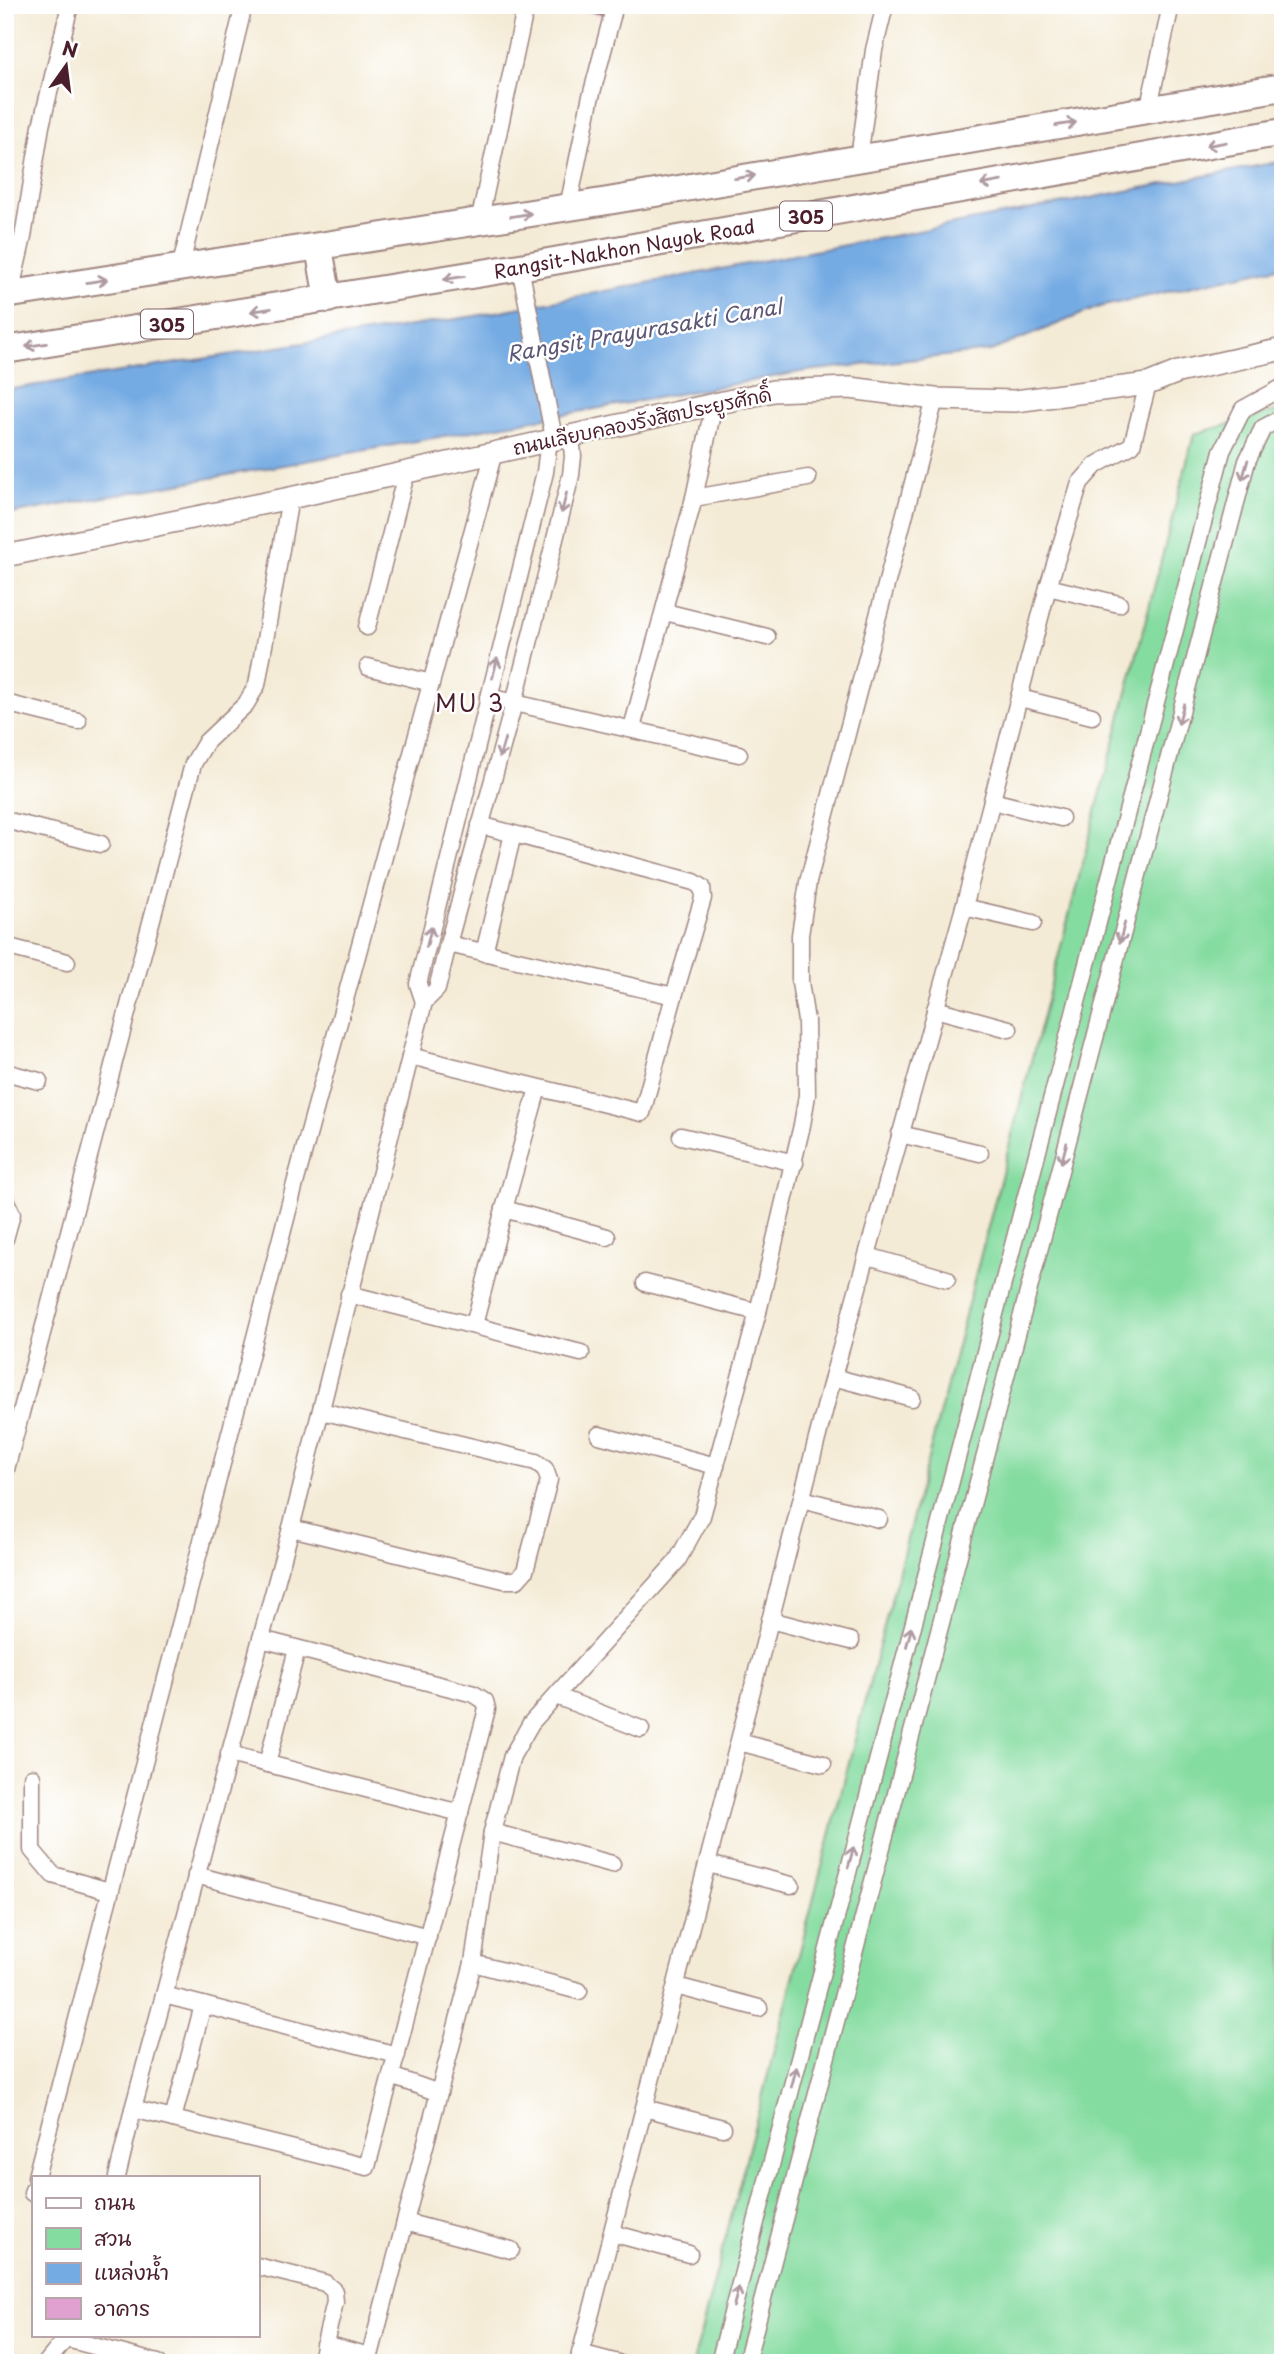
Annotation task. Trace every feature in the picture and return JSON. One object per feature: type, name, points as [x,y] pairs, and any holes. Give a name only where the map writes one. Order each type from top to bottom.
[{"type":"main road","points":[[8,295],[479,222],[1283,87]]},
{"type":"main road","name":"Rangsit-Nakhon Nayok Road","points":[[5,350],[328,299],[521,274],[1283,132]]},
{"type":"main road","points":[[319,248],[328,299]]},
{"type":"street","points":[[8,295],[23,237],[41,126],[70,5]]},
{"type":"street","points":[[180,269],[244,5]]},
{"type":"street","points":[[479,222],[526,5]]},
{"type":"street","points":[[568,207],[590,100],[615,5]]},
{"type":"street","points":[[859,158],[874,50],[885,5]]},
{"type":"street","points":[[1149,111],[1171,5]]},
{"type":"street","points":[[117,2176],[133,2109],[291,1528],[424,1002],[438,989],[571,475],[573,456],[556,434],[521,274]]},
{"type":"street","name":"ถนนเลียบคลองรังสิตประยูรศักดิ์","points":[[5,556],[290,498],[494,452],[556,434],[773,391],[850,388],[935,399],[1015,401],[1148,384],[1178,372],[1283,349]]},
{"type":"street","points":[[618,2363],[579,2358],[833,1377],[964,907],[1048,587],[1080,483],[1096,464],[1132,445],[1148,384]]},
{"type":"street","points":[[719,2363],[1222,451],[1243,409],[1283,387]]},
{"type":"street","points":[[324,2344],[369,2359],[474,1963],[492,1832],[512,1756],[531,1723],[677,1561],[702,1516],[758,1312],[794,1163],[807,1095],[806,1021],[800,982],[800,935],[808,882],[935,399]]},
{"type":"street","points":[[632,728],[694,498],[714,404]]},
{"type":"street","points":[[746,2363],[1247,461],[1263,428],[1283,417]]},
{"type":"street","points":[[424,1002],[418,985],[556,434]]},
{"type":"street","points":[[36,2176],[296,1180],[494,452]]},
{"type":"street","points":[[368,626],[407,470]]},
{"type":"street","points":[[694,498],[808,478]]},
{"type":"street","points":[[5,1473],[193,764],[206,742],[246,704],[257,685],[290,498]]},
{"type":"street","points":[[1048,587],[1119,604]]},
{"type":"street","points":[[665,611],[767,637]]},
{"type":"street","points":[[1166,666],[1192,673]]},
{"type":"street","points":[[368,667],[431,683]]},
{"type":"street","points":[[488,697],[739,754]]},
{"type":"street","points":[[1020,698],[1092,716]]},
{"type":"street","points":[[5,703],[78,721]]},
{"type":"street","points":[[992,801],[1061,818]]},
{"type":"street","points":[[5,820],[101,844]]},
{"type":"street","points":[[410,1056],[642,1113],[703,898],[702,887],[694,882],[480,825]]},
{"type":"street","points":[[484,953],[513,834]]},
{"type":"street","points":[[964,907],[1033,923]]},
{"type":"street","points":[[448,944],[674,996]]},
{"type":"street","points":[[5,946],[67,962]]},
{"type":"street","points":[[935,1009],[1009,1029]]},
{"type":"street","points":[[1070,1024],[1096,1030]]},
{"type":"street","points":[[5,1072],[39,1081]]},
{"type":"street","points":[[474,1325],[538,1088]]},
{"type":"street","points":[[900,1134],[980,1153]]},
{"type":"street","points":[[681,1136],[794,1163]]},
{"type":"street","points":[[5,1199],[12,1214],[5,1239]]},
{"type":"street","points":[[504,1209],[607,1237]]},
{"type":"street","points":[[868,1256],[947,1279]]},
{"type":"street","points":[[645,1283],[758,1312]]},
{"type":"street","points":[[349,1294],[581,1353]]},
{"type":"street","points":[[833,1377],[912,1398]]},
{"type":"street","points":[[291,1528],[504,1580],[517,1580],[525,1571],[546,1493],[549,1480],[545,1469],[536,1462],[321,1411]]},
{"type":"street","points":[[599,1435],[716,1466]]},
{"type":"street","points":[[802,1499],[879,1519]]},
{"type":"street","points":[[770,1620],[851,1641]]},
{"type":"street","points":[[133,2109],[367,2167],[460,1814],[486,1709],[485,1701],[474,1694],[261,1639]]},
{"type":"street","points":[[267,1764],[297,1649]]},
{"type":"street","points":[[556,1696],[641,1729]]},
{"type":"street","points":[[738,1741],[823,1764]]},
{"type":"street","points":[[229,1754],[460,1814]]},
{"type":"street","points":[[876,1765],[902,1771]]},
{"type":"street","points":[[32,1777],[32,1850],[53,1875],[110,1891]]},
{"type":"street","points":[[492,1832],[612,1864]]},
{"type":"street","points":[[708,1864],[791,1885]]},
{"type":"street","points":[[196,1875],[428,1937]]},
{"type":"street","points":[[474,1963],[579,1991]]},
{"type":"street","points":[[676,1986],[759,2008]]},
{"type":"street","points":[[164,1995],[397,2055]]},
{"type":"street","points":[[173,2119],[204,2005]]},
{"type":"street","points":[[391,2076],[439,2093]]},
{"type":"street","points":[[644,2108],[723,2128]]},
{"type":"street","points":[[778,2140],[803,2147]]},
{"type":"street","points":[[405,2221],[511,2249]]},
{"type":"street","points":[[612,2233],[689,2254]]},
{"type":"street","points":[[259,2266],[325,2283],[334,2291],[335,2302],[320,2363]]},
{"type":"street","points":[[114,2351],[118,2336]]},
{"type":"street","points":[[46,2363],[68,2337],[158,2363]]},
{"type":"green space","points":[[1283,409],[1283,2363],[693,2363],[1194,434]]},
{"type":"water","name":"Rangsit Prayurasakti Canal","points":[[1283,161],[1283,266],[1099,307],[991,351],[806,371],[5,515],[5,390],[475,316]]},
{"type":"building","points":[[564,5],[606,5],[603,16]]},
{"type":"district","name":"MU 3","points":[[470,702]]}]
